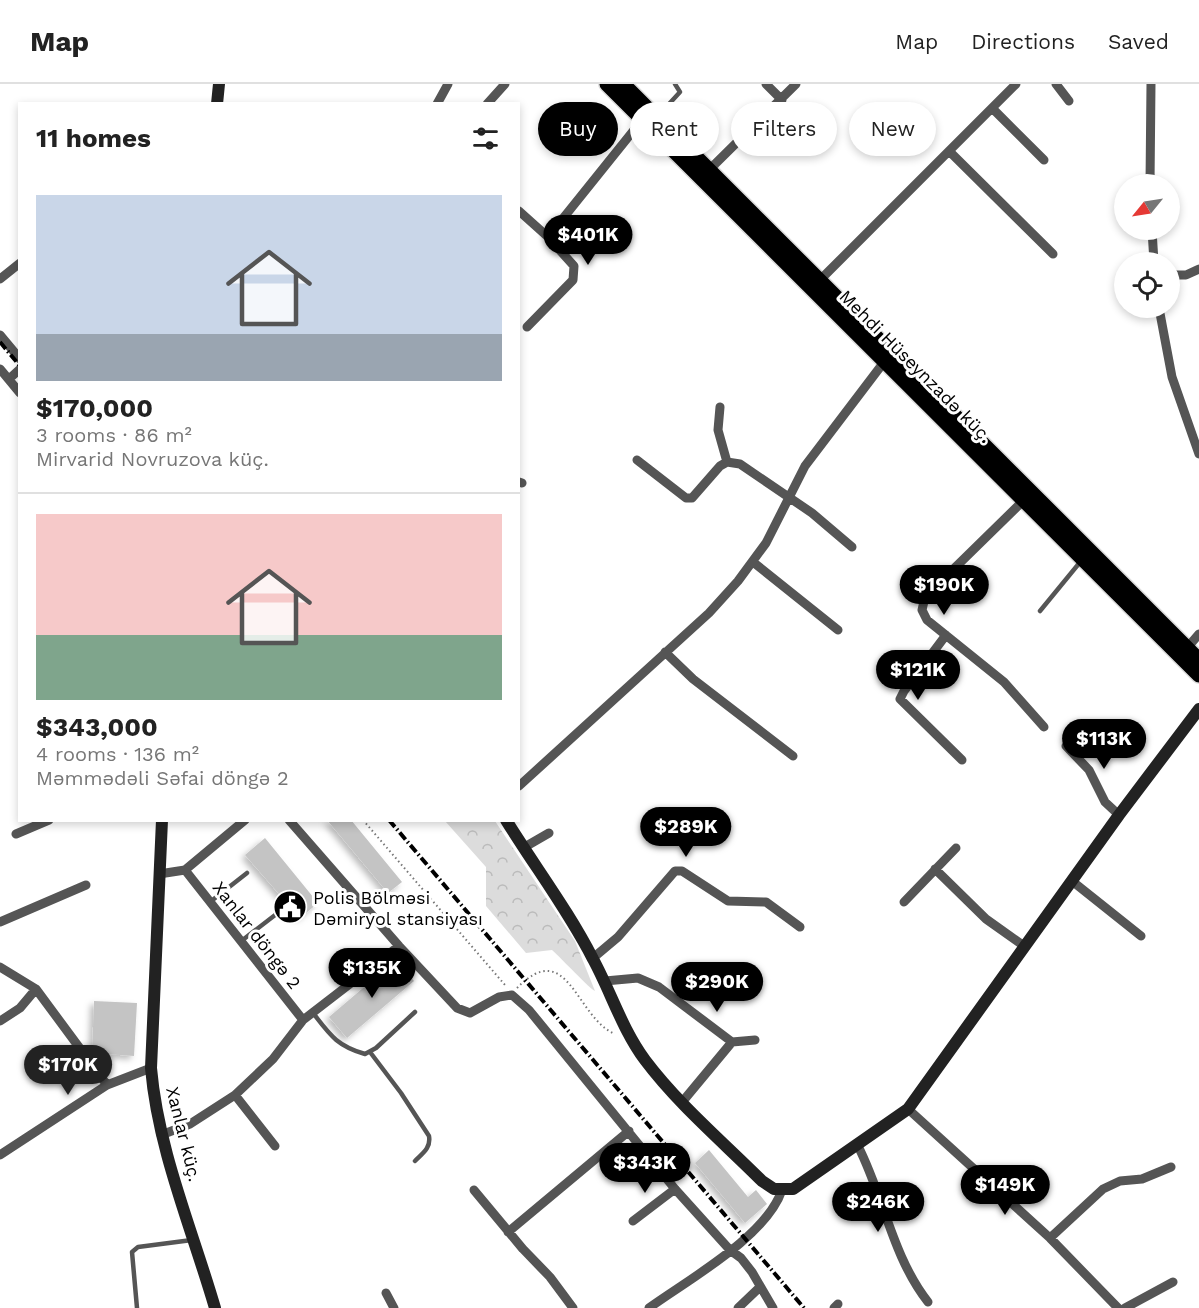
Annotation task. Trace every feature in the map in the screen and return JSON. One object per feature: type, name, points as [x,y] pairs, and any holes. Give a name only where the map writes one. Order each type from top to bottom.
[{"type":"main road","name":"Mehdi Hüseynzadə küç.","points":[[607,84],[630,103]]},
{"type":"main road","name":"Mehdi Hüseynzadə küç.","points":[[623,84],[636,102]]},
{"type":"main road","name":"Mehdi Hüseynzadə küç.","points":[[685,156],[884,362],[1199,675]]},
{"type":"main road","name":"Mehdi Hüseynzadə küç.","points":[[692,156],[1199,660]]},
{"type":"street","points":[[217,102],[219,84]]},
{"type":"street","points":[[438,102],[448,84]]},
{"type":"street","points":[[488,102],[505,84]]},
{"type":"street","points":[[766,84],[782,100]]},
{"type":"street","points":[[710,171],[796,84]]},
{"type":"street","points":[[819,281],[1016,84]]},
{"type":"street","points":[[1056,84],[1069,101]]},
{"type":"street","points":[[1150,174],[1151,84]]},
{"type":"street","points":[[992,108],[1044,160]]},
{"type":"street","points":[[548,237],[630,141]]},
{"type":"street","points":[[949,151],[1053,254]]},
{"type":"street","points":[[520,213],[548,237],[574,266],[573,280],[527,327]]},
{"type":"street","points":[[0,279],[18,265]]},
{"type":"street","points":[[1180,275],[1186,275],[1199,269]]},
{"type":"street","points":[[1161,318],[1172,376],[1199,454]]},
{"type":"street","points":[[0,336],[18,357]]},
{"type":"street","points":[[520,785],[545,765],[722,600],[753,562],[781,516],[805,466],[884,362]]},
{"type":"street","points":[[0,369],[18,390]]},
{"type":"street","points":[[9,379],[18,371]]},
{"type":"street","points":[[720,406],[718,430],[728,462]]},
{"type":"street","points":[[637,460],[686,498],[692,498],[728,462]]},
{"type":"street","points":[[728,462],[740,464],[789,497],[852,547]]},
{"type":"street","points":[[1024,500],[925,597],[922,610],[927,620],[1004,682],[1044,727]]},
{"type":"street","points":[[753,562],[838,630]]},
{"type":"street","points":[[1187,648],[1199,634]]},
{"type":"street","points":[[946,635],[900,699],[962,760]]},
{"type":"street","points":[[665,651],[693,679],[792,756]]},
{"type":"street","points":[[507,822],[593,958],[630,1037],[661,1080],[762,1181],[782,1190],[803,1184],[908,1109],[1119,815],[1199,709]]},
{"type":"street","points":[[1066,746],[1089,770],[1105,802],[1119,815]]},
{"type":"street","points":[[16,834],[44,822]]},
{"type":"street","name":"Xanlar küç.","points":[[162,822],[151,1068],[161,1135],[215,1308]]},
{"type":"street","points":[[159,874],[185,870],[243,822]]},
{"type":"street","points":[[291,822],[399,946],[462,1012],[477,1011],[499,997],[512,995],[529,1010],[675,1189],[730,1250],[741,1258],[772,1308]]},
{"type":"street","points":[[523,848],[549,833]]},
{"type":"street","points":[[904,902],[956,848]]},
{"type":"street","points":[[935,869],[986,919],[1024,946]]},
{"type":"street","name":"Xanlar döngə 2","points":[[185,870],[303,1020]]},
{"type":"street","points":[[593,958],[618,937],[675,871],[682,871],[728,900],[766,902],[800,927]]},
{"type":"street","points":[[1072,880],[1141,936]]},
{"type":"street","points":[[0,922],[86,885]]},
{"type":"street","points":[[161,1135],[190,1124],[235,1095],[273,1059],[303,1020],[399,946]]},
{"type":"street","points":[[0,967],[36,989],[107,1085]]},
{"type":"street","points":[[605,981],[638,978],[659,987],[732,1042],[755,1040]]},
{"type":"street","points":[[0,1021],[20,1008],[36,989]]},
{"type":"street","points":[[682,1101],[732,1042]]},
{"type":"street","points":[[0,1155],[107,1085],[151,1068]]},
{"type":"street","points":[[235,1095],[275,1146]]},
{"type":"street","points":[[908,1109],[1050,1238],[1118,1308]]},
{"type":"street","points":[[508,1232],[629,1131]]},
{"type":"street","points":[[858,1146],[873,1176],[901,1259],[913,1282],[928,1302]]},
{"type":"street","points":[[1050,1238],[1103,1190],[1120,1181],[1142,1179],[1171,1167]]},
{"type":"street","points":[[633,1221],[675,1189]]},
{"type":"street","points":[[474,1190],[508,1232],[550,1276],[573,1308]]},
{"type":"street","points":[[649,1308],[746,1239],[773,1210],[782,1190]]},
{"type":"street","points":[[1125,1308],[1173,1282]]},
{"type":"street","points":[[738,1308],[760,1287]]},
{"type":"street","points":[[386,1293],[394,1308]]},
{"type":"lane","points":[[669,102],[680,92],[675,84]]},
{"type":"lane","points":[[1040,611],[1082,559]]},
{"type":"lane","points":[[210,902],[247,873]]},
{"type":"lane","points":[[240,942],[279,912]]},
{"type":"lane","points":[[313,1013],[334,1040],[346,1048],[364,1054],[370,1052],[415,1012]]},
{"type":"lane","points":[[370,1052],[401,1093],[429,1136],[430,1143],[427,1149],[415,1161]]},
{"type":"lane","points":[[137,1308],[132,1252],[138,1247],[195,1240]]},
{"type":"path","points":[[365,822],[512,995],[537,971],[554,971],[563,977],[604,1028],[613,1034],[630,1037]]},
{"type":"green space","points":[[446,822],[496,822],[575,941],[595,991],[552,950],[526,953],[486,906],[486,867]]},
{"type":"building","points":[[329,822],[353,822],[402,882],[388,893]]},
{"type":"building","points":[[265,838],[318,903],[300,918],[245,855]]},
{"type":"building","points":[[396,960],[414,981],[347,1038],[329,1017]]},
{"type":"building","points":[[94,1001],[137,1003],[134,1056],[92,1053]]},
{"type":"building","points":[[709,1150],[748,1197],[756,1190],[767,1204],[745,1223],[695,1163]]},
{"type":"railway","points":[[0,342],[18,364]]},
{"type":"railway","points":[[391,822],[804,1308]]},
{"type":"place","name":"Polis Bölməsi Dəmiryol stansiyası","points":[[290,907]]}]
